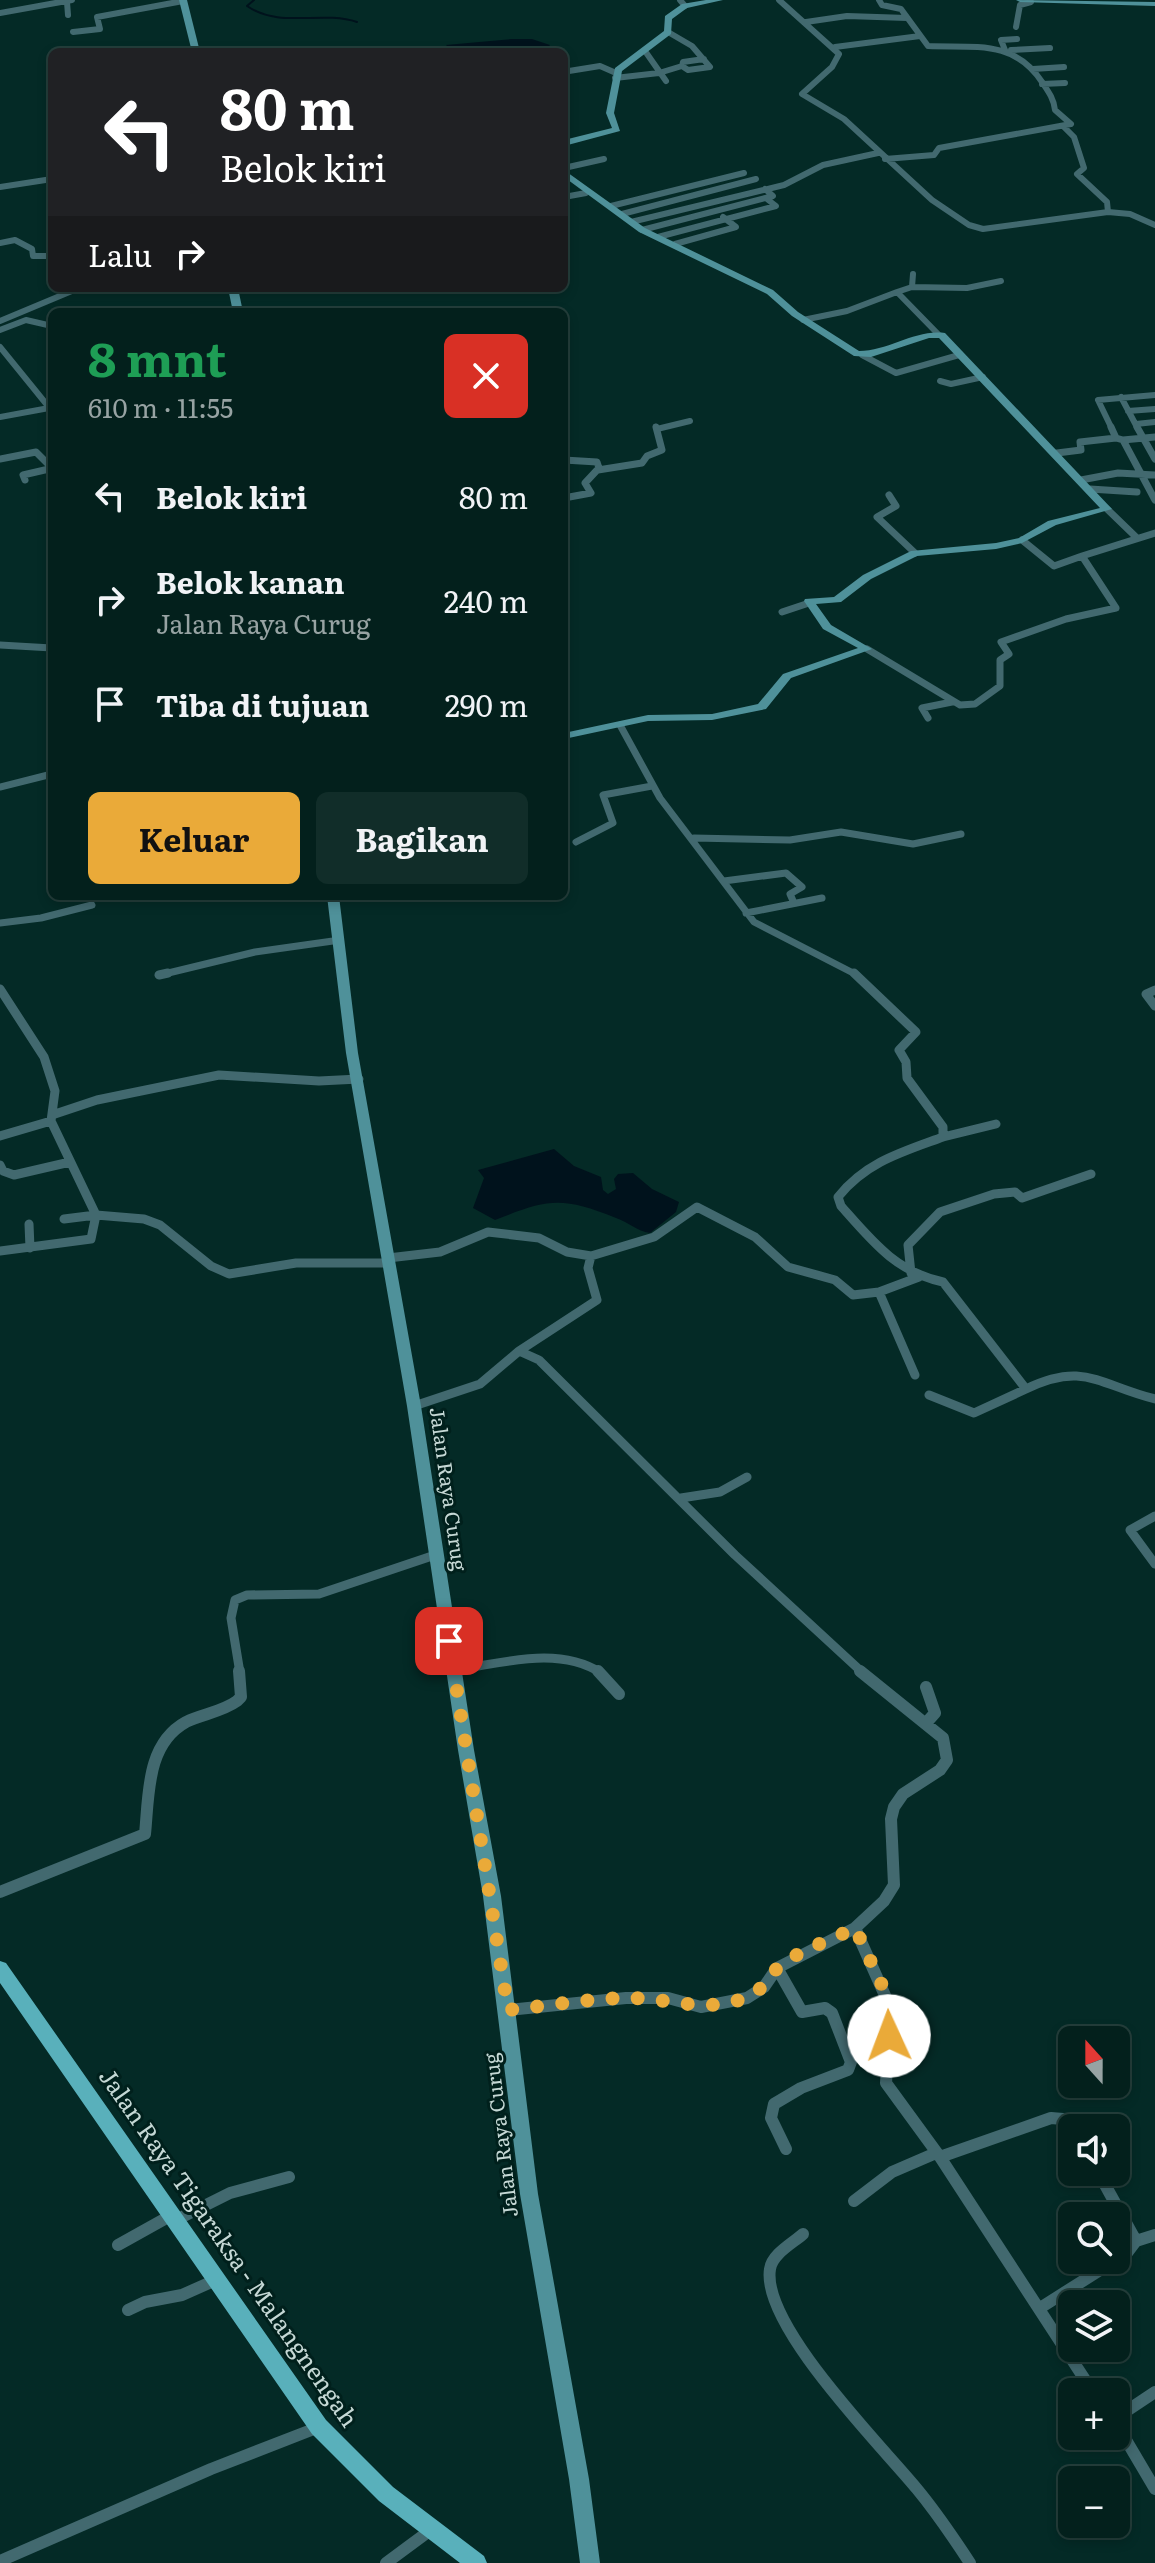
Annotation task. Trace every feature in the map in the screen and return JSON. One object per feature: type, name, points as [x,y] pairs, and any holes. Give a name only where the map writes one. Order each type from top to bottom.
[{"type":"main road","name":"Jalan Raya Tigaraksa - Malangnengah","points":[[0,1969],[319,2427],[386,2494],[477,2563]]},
{"type":"street","points":[[73,32],[100,29],[97,18],[116,12],[183,0],[195,48]]},
{"type":"street","points":[[668,32],[667,20],[683,3],[719,0]]},
{"type":"street","points":[[779,0],[835,47],[839,54],[836,63],[801,93],[843,118],[878,153],[961,222],[976,228],[1108,212],[1135,215],[1155,225]]},
{"type":"street","points":[[879,0],[882,5],[900,8],[929,46],[1006,50],[1050,48]]},
{"type":"street","points":[[16,1],[21,8]]},
{"type":"street","points":[[0,13],[70,1],[68,15]]},
{"type":"street","points":[[1016,27],[1020,2],[1132,1],[1155,4]]},
{"type":"street","points":[[116,12],[117,3]]},
{"type":"street","points":[[806,22],[847,16],[907,18]]},
{"type":"street","points":[[568,142],[618,128],[610,113],[616,76],[668,32]]},
{"type":"street","points":[[569,71],[600,66],[616,76],[659,73],[682,66],[683,62],[704,59],[681,37],[668,32]]},
{"type":"street","points":[[835,47],[920,36]]},
{"type":"street","points":[[885,159],[934,155],[939,148],[1071,124],[1055,110],[1054,101],[1027,61],[1006,50],[1001,40],[1017,39]]},
{"type":"street","points":[[645,51],[666,81]]},
{"type":"street","points":[[1033,69],[1064,67]]},
{"type":"street","points":[[1042,84],[1065,83]]},
{"type":"street","points":[[1064,127],[1074,137],[1084,168],[1077,173],[1107,202],[1108,212]]},
{"type":"street","points":[[631,222],[790,183],[823,165],[878,153]]},
{"type":"street","points":[[568,170],[604,159]]},
{"type":"street","points":[[611,206],[744,173]]},
{"type":"street","points":[[568,175],[586,193],[611,206],[642,230],[766,290],[803,320],[897,373],[959,355]]},
{"type":"street","points":[[622,214],[756,180],[754,177]]},
{"type":"street","points":[[0,187],[48,180]]},
{"type":"street","points":[[675,244],[736,227],[686,188]]},
{"type":"street","points":[[642,230],[773,196],[765,189]]},
{"type":"street","points":[[568,196],[586,193]]},
{"type":"street","points":[[658,237],[776,206],[767,199]]},
{"type":"street","points":[[0,243],[16,240],[32,249],[33,256],[48,256]]},
{"type":"street","points":[[912,287],[913,274]]},
{"type":"street","points":[[803,320],[847,311],[912,287],[967,288],[1001,281]]},
{"type":"street","points":[[0,321],[69,292]]},
{"type":"street","points":[[897,292],[1136,537]]},
{"type":"street","points":[[18,312],[26,320],[48,325]]},
{"type":"street","points":[[0,330],[26,320]]},
{"type":"street","points":[[862,355],[938,334]]},
{"type":"street","points":[[0,347],[48,405]]},
{"type":"street","points":[[940,381],[955,384],[983,377]]},
{"type":"street","points":[[1155,395],[1098,400],[1155,500]]},
{"type":"street","points":[[1121,397],[1154,454]]},
{"type":"street","points":[[0,417],[48,409]]},
{"type":"street","points":[[1128,411],[1155,409]]},
{"type":"street","points":[[568,497],[591,493],[585,483],[598,470],[642,463],[647,456],[662,450],[656,426],[690,421]]},
{"type":"street","points":[[1136,424],[1155,422]]},
{"type":"street","points":[[1057,453],[1082,450],[1080,442],[1155,437]]},
{"type":"street","points":[[0,459],[36,452],[48,466]]},
{"type":"street","points":[[568,460],[597,462],[598,470]]},
{"type":"street","points":[[25,480],[23,475],[48,469]]},
{"type":"street","points":[[1081,480],[1118,473],[1155,475]]},
{"type":"street","points":[[1090,489],[1137,492]]},
{"type":"street","points":[[889,495],[896,506],[877,517],[915,553]]},
{"type":"street","points":[[782,612],[811,600],[840,598],[867,577],[915,553],[976,550],[1022,540],[1052,523],[1107,509]]},
{"type":"street","points":[[1022,540],[1054,566],[1155,533]]},
{"type":"street","points":[[809,603],[827,627],[952,702],[970,706],[997,691],[1001,682],[1000,660],[1009,654],[1001,642],[1066,619],[1116,608],[1082,556]]},
{"type":"street","points":[[0,645],[48,648]]},
{"type":"street","points":[[568,735],[653,717],[712,717],[762,707],[787,676],[867,649]]},
{"type":"street","points":[[928,718],[922,708],[952,702]]},
{"type":"street","points":[[620,725],[652,786],[674,818],[694,838],[746,913],[775,934],[855,973],[916,1032],[899,1050],[906,1062],[907,1078],[943,1127],[943,1137]]},
{"type":"street","points":[[0,787],[48,775]]},
{"type":"street","points":[[576,842],[613,823],[603,795],[652,786]]},
{"type":"street","points":[[694,838],[724,836],[790,840],[841,832],[913,844],[961,834]]},
{"type":"street","points":[[724,881],[786,873],[802,887],[790,894],[794,903]]},
{"type":"street","points":[[746,913],[822,898]]},
{"type":"street","name":"Jalan Raya Curug","points":[[334,900],[359,1079],[414,1406],[508,2010],[529,2194],[579,2479],[590,2563]]},
{"type":"street","points":[[0,923],[41,918],[92,905]]},
{"type":"street","points":[[159,975],[255,952],[340,940]]},
{"type":"street","points":[[0,989],[44,1057],[55,1091],[53,1118],[96,1215],[88,1241],[0,1251]]},
{"type":"street","points":[[1155,990],[1146,994],[1155,1006]]},
{"type":"street","points":[[0,1136],[97,1100],[219,1075],[319,1081],[359,1079]]},
{"type":"street","points":[[996,1124],[943,1137],[873,1163],[854,1177],[838,1197],[841,1206],[886,1257],[915,1275],[937,1279],[945,1284],[1026,1389]]},
{"type":"street","points":[[0,1165],[3,1171],[14,1175],[70,1162]]},
{"type":"street","points":[[915,1275],[908,1245],[940,1212],[994,1194],[1015,1192],[1022,1198],[1048,1186],[1091,1174]]},
{"type":"street","points":[[64,1219],[96,1215],[144,1219],[160,1225],[211,1266],[229,1274],[296,1263],[388,1260],[440,1252],[488,1232],[539,1238],[567,1252],[591,1256],[654,1237],[697,1207],[755,1237],[788,1267],[835,1280],[853,1295],[879,1292],[915,1275]]},
{"type":"street","points":[[29,1224],[30,1248]]},
{"type":"street","points":[[414,1406],[485,1382],[519,1351],[556,1325],[589,1308],[597,1300],[588,1268],[591,1256]]},
{"type":"street","points":[[879,1292],[915,1375]]},
{"type":"street","points":[[508,2010],[626,1998],[668,1998],[692,2006],[710,2007],[747,1998],[764,1987],[777,1968],[855,1928],[884,1901],[894,1885],[891,1819],[894,1807],[903,1794],[940,1770],[947,1760],[943,1738],[927,1722],[862,1672],[735,1555],[564,1381],[539,1360],[519,1351]]},
{"type":"street","points":[[929,1395],[974,1413],[1026,1389],[1069,1373],[1081,1372],[1128,1393],[1155,1399]]},
{"type":"street","points":[[681,1498],[720,1492],[747,1477]]},
{"type":"street","points":[[1155,1516],[1130,1530],[1155,1564]]},
{"type":"street","points":[[0,1892],[145,1834],[158,1745],[179,1725],[230,1707],[241,1697],[243,1681],[230,1611],[235,1600],[247,1595],[319,1594],[435,1555]]},
{"type":"street","points":[[453,1670],[572,1658],[601,1670],[619,1694]]},
{"type":"street","points":[[926,1687],[935,1713],[927,1722]]},
{"type":"street","points":[[855,1928],[889,2000],[886,2083],[938,2155],[1084,2378]]},
{"type":"street","points":[[777,1968],[802,2012],[825,2008],[832,2013],[851,2062],[848,2070],[801,2088],[774,2104],[771,2118],[786,2149]]},
{"type":"street","points":[[854,2201],[892,2172],[1051,2118],[1058,2119]]},
{"type":"street","points":[[118,2245],[227,2192],[253,2183],[289,2177]]},
{"type":"street","points":[[1106,2186],[1136,2241]]},
{"type":"street","points":[[803,2234],[774,2259],[770,2278],[794,2336],[812,2366],[917,2489],[970,2563]]},
{"type":"street","points":[[1040,2308],[1127,2253],[1136,2241],[1155,2235]]},
{"type":"street","points":[[128,2310],[145,2302],[182,2295],[218,2279]]},
{"type":"street","points":[[1130,2411],[1155,2392]]},
{"type":"street","points":[[0,2561],[211,2469],[319,2427]]},
{"type":"street","points":[[1130,2445],[1155,2489]]},
{"type":"street","points":[[386,2563],[432,2529]]},
{"type":"water","points":[[532,39],[550,45],[547,48],[449,48],[446,45]]},
{"type":"water","points":[[554,1149],[574,1166],[601,1177],[603,1190],[608,1194],[616,1189],[614,1179],[618,1174],[633,1173],[652,1189],[679,1202],[676,1212],[650,1233],[597,1211],[568,1203],[542,1204],[495,1220],[473,1208],[484,1178],[478,1170]]},
{"type":"waterway","points":[[254,0],[247,6],[273,17],[357,22]]},
{"type":"route","points":[[449,1641],[508,2010],[626,1998],[668,1998],[692,2006],[710,2007],[747,1998],[764,1987],[784,1963],[855,1928],[889,2000],[889,2036]]}]
